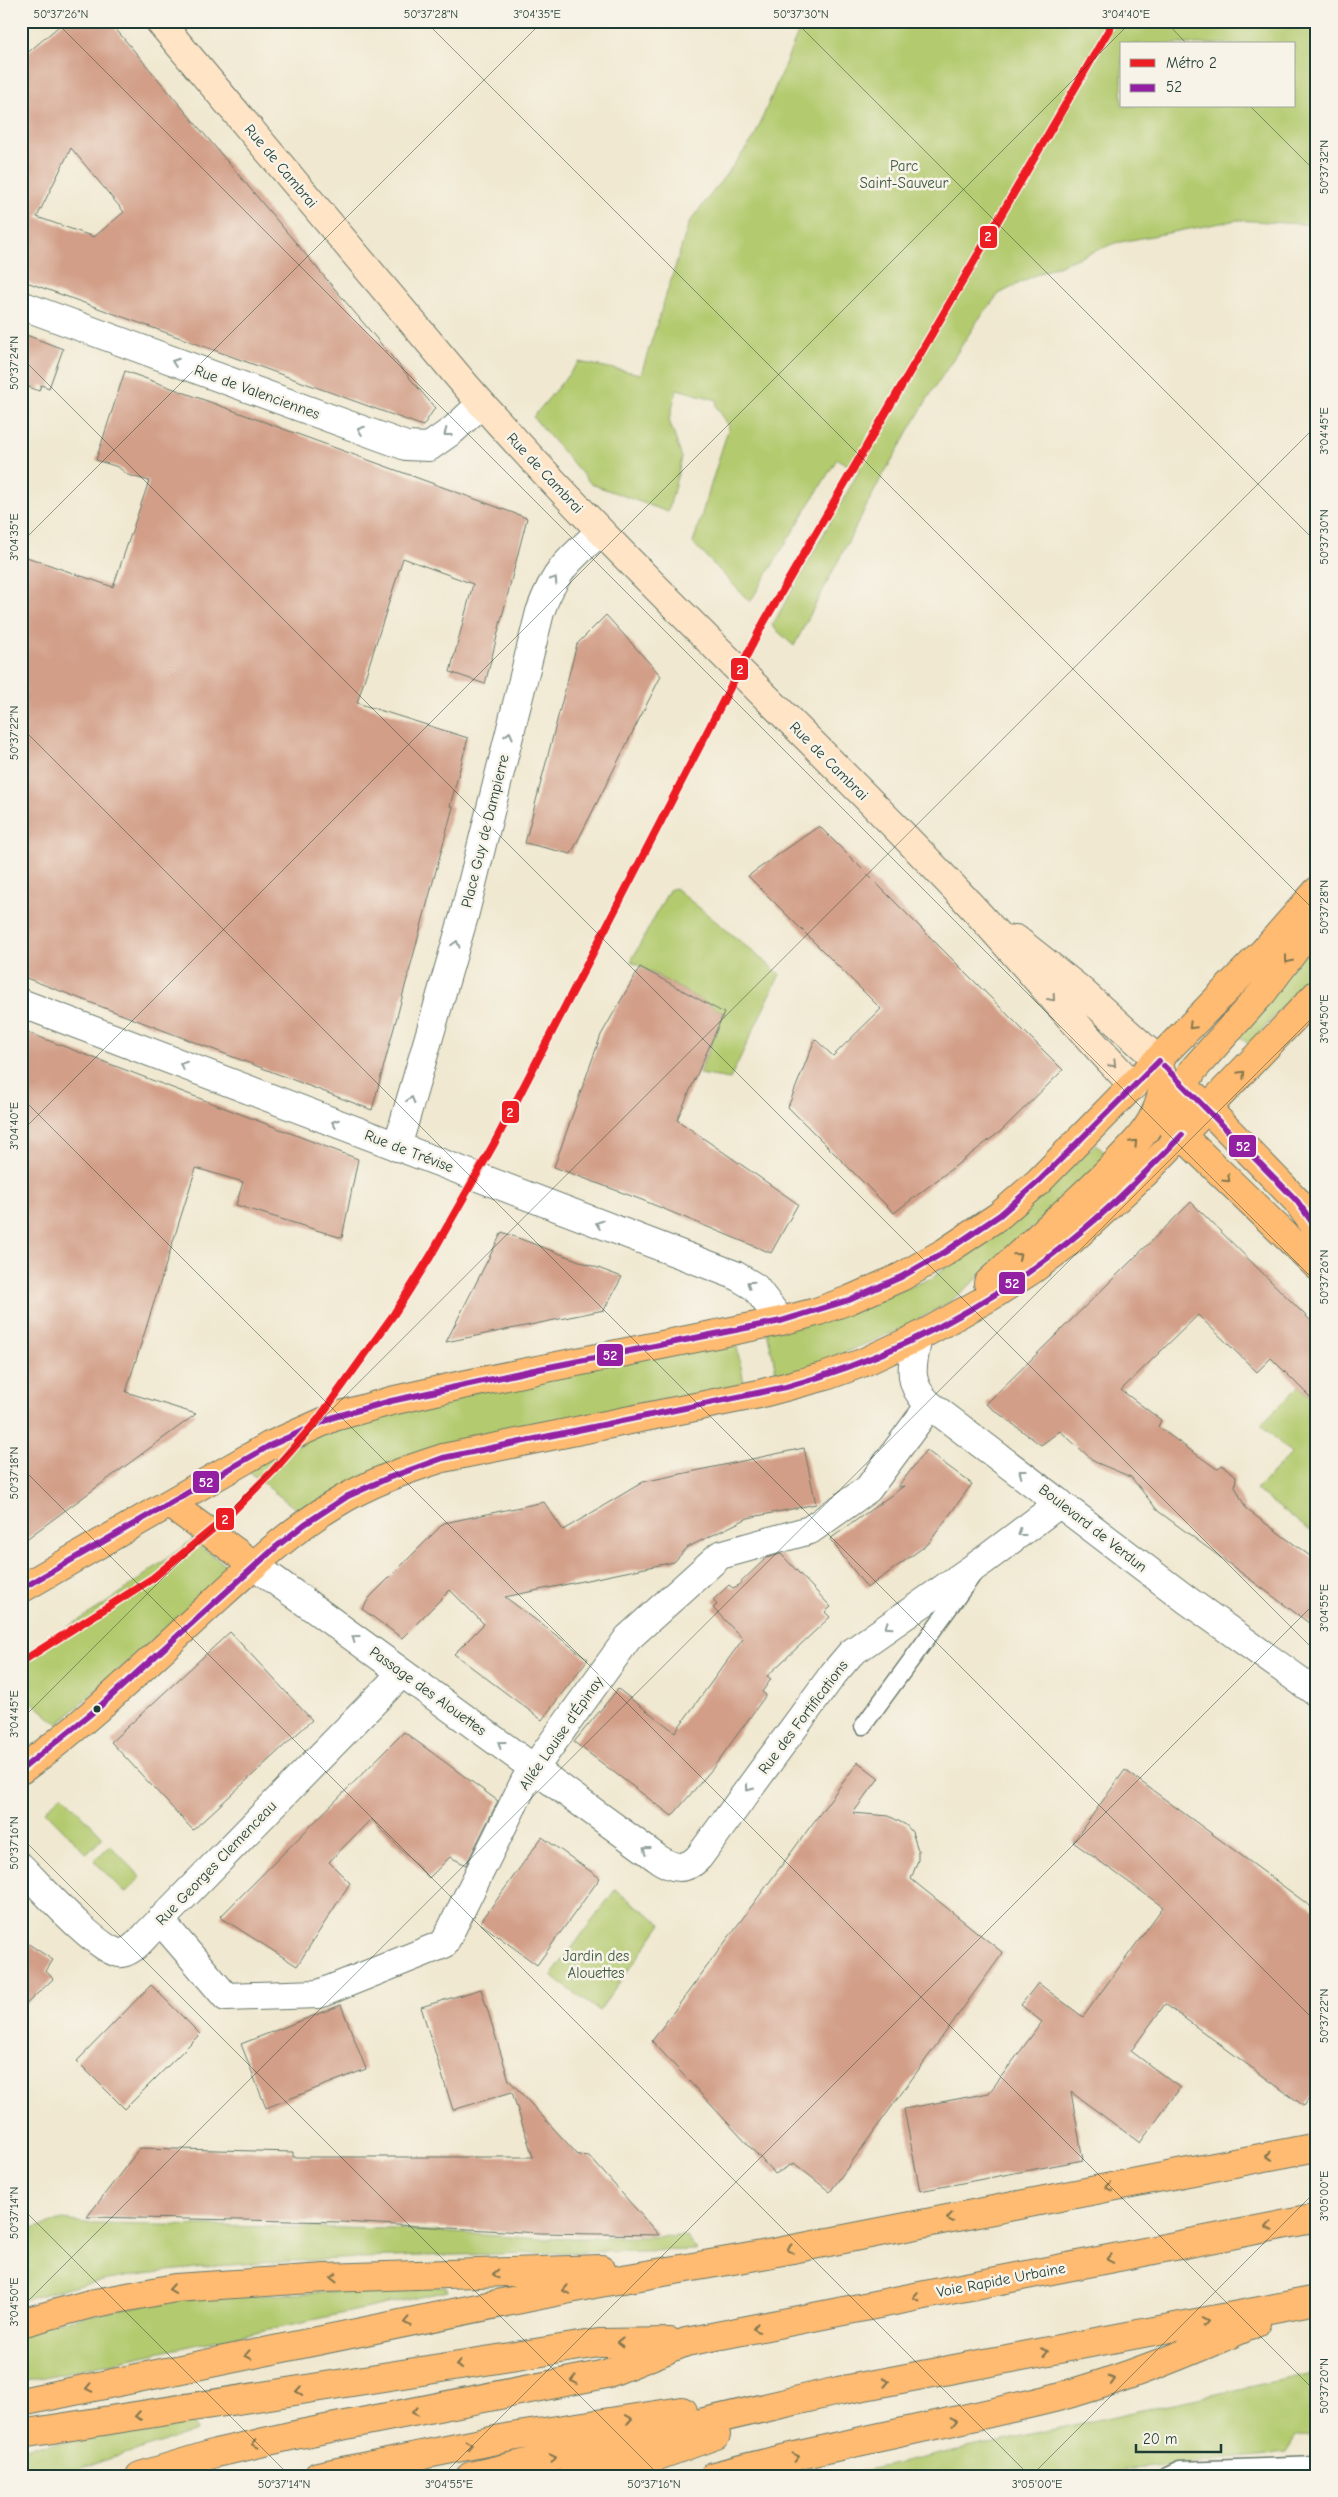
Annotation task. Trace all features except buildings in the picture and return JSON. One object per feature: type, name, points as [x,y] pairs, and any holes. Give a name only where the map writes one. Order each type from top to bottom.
[{"type":"main road","name":"Rue de Cambrai","points":[[158,21],[482,404],[600,532],[962,896],[1073,1023],[1157,1110],[1317,1266]]},
{"type":"main road","points":[[21,1590],[269,1446],[334,1417],[391,1401],[529,1371],[781,1321],[849,1300],[901,1277],[971,1236],[1000,1215],[1039,1181],[1159,1061],[1264,951],[1317,891]]},
{"type":"main road","name":"Rue de Cambrai","points":[[962,896],[1078,988],[1159,1061],[1208,1108],[1291,1194],[1317,1229]]},
{"type":"main road","points":[[1182,1135],[1184,1086],[1200,1061],[1263,992],[1317,921]]},
{"type":"main road","points":[[21,1770],[65,1737],[254,1565],[299,1527],[336,1503],[366,1487],[418,1466],[452,1456],[759,1394],[826,1376],[862,1363],[918,1337],[1024,1276],[1072,1240],[1141,1177],[1317,994]]},
{"type":"main road","points":[[942,1324],[1064,1215],[1140,1138],[1157,1110],[1163,1083],[1159,1061]]},
{"type":"main road","name":"Passage des Alouettes","points":[[170,1504],[254,1565]]},
{"type":"main road","points":[[21,2402],[649,2274],[762,2255],[1317,2147]]},
{"type":"main road","name":"Voie Rapide Urbaine","points":[[686,2342],[1317,2218]]},
{"type":"main road","points":[[21,2323],[90,2304],[174,2288],[325,2278],[633,2268],[649,2274]]},
{"type":"main road","points":[[471,2476],[838,2391],[1309,2302]]},
{"type":"main road","points":[[714,2476],[1054,2398],[1120,2378],[1178,2357],[1309,2302]]},
{"type":"main road","points":[[21,2434],[599,2343],[686,2342]]},
{"type":"main road","points":[[140,2476],[216,2453],[295,2435],[606,2374],[686,2342]]},
{"type":"main road","points":[[318,2476],[511,2437],[655,2415],[838,2391]]},
{"type":"main road","points":[[573,2476],[658,2456],[838,2391]]},
{"type":"street","name":"Rue de Valenciennes","points":[[21,306],[406,446],[428,447],[453,430],[482,404]]},
{"type":"street","name":"Place Guy de Dampierre","points":[[397,1146],[464,916],[540,612],[549,587],[556,575],[573,555],[600,532]]},
{"type":"street","name":"Rue de Trévise","points":[[21,1003],[734,1275],[755,1287],[781,1321]]},
{"type":"street","name":"Boulevard de Verdun","points":[[918,1337],[913,1366],[913,1382],[919,1394],[930,1405],[1187,1600],[1317,1693]]},
{"type":"street","name":"Allée Louise d'Épinay","points":[[160,1920],[226,1997],[319,1994],[444,1944],[533,1768],[628,1638],[720,1555],[810,1530],[868,1489],[930,1405]]},
{"type":"street","name":"Rue des Fortifications","points":[[690,1865],[703,1852],[842,1662],[865,1642],[984,1561],[1060,1503]]},
{"type":"street","name":"Passage des Alouettes","points":[[254,1565],[664,1863],[679,1868],[690,1865]]},
{"type":"street","name":"Rue Georges Clemenceau","points":[[21,1867],[98,1944],[114,1953],[121,1954],[128,1951],[402,1673]]},
{"type":"lane","points":[[864,1726],[984,1561]]},
{"type":"lane","points":[[1167,2476],[1180,2470],[1317,2465]]},
{"type":"green space","name":"Parc Saint-Sauveur","points":[[803,21],[1317,21],[1317,225],[1237,220],[1115,243],[1035,275],[999,294],[978,320],[928,398],[879,482],[794,646],[772,626],[859,471],[837,459],[750,602],[693,543],[729,426],[716,406],[717,400],[677,389],[669,420],[682,458],[668,512],[591,484],[533,417],[579,362],[641,374],[689,223],[754,138]]},
{"type":"green space","points":[[675,888],[780,974],[730,1079],[699,1074],[724,1013],[631,961],[669,890]]},
{"type":"green space","points":[[1317,938],[1317,967],[1249,1045],[1237,1034]]},
{"type":"green space","points":[[1096,1144],[1108,1156],[991,1267],[951,1301],[899,1330],[778,1380],[767,1331],[881,1298],[932,1278],[1026,1210]]},
{"type":"green space","points":[[735,1337],[745,1388],[621,1410],[301,1513],[248,1471],[323,1431],[375,1413]]},
{"type":"green space","points":[[1299,1386],[1317,1404],[1317,1536],[1256,1490],[1291,1454],[1261,1424]]},
{"type":"green space","points":[[192,1540],[227,1566],[223,1577],[58,1724],[21,1693],[21,1660],[25,1654],[111,1600]]},
{"type":"green space","points":[[62,1794],[103,1837],[87,1854],[45,1811]]},
{"type":"green space","points":[[110,1845],[141,1877],[125,1893],[94,1861]]},
{"type":"green space","name":"Jardin des Alouettes","points":[[615,1890],[662,1924],[599,2011],[551,1976]]},
{"type":"green space","points":[[63,2220],[93,2224],[398,2229],[541,2239],[686,2236],[697,2250],[403,2257],[232,2265],[147,2274],[104,2281],[21,2301],[21,2232]]},
{"type":"green space","points":[[446,2286],[448,2291],[21,2382],[21,2335],[51,2323],[170,2300]]},
{"type":"green space","points":[[1317,2372],[1317,2435],[1296,2437],[1286,2453],[1123,2470],[1120,2476],[839,2476]]},
{"type":"green space","points":[[194,2423],[197,2431],[56,2476],[21,2476],[21,2448]]},
{"type":"metro line","name":"2","points":[[21,1662],[153,1578],[226,1518],[273,1471],[317,1421],[394,1314],[430,1257],[495,1142],[764,622],[1114,21]]},
{"type":"transit line","name":"52","points":[[21,1589],[269,1446],[334,1417],[391,1401],[529,1371],[781,1321],[849,1300],[901,1277],[945,1252],[1000,1215],[1039,1181],[1159,1061]]},
{"type":"transit line","name":"52","points":[[1164,1066],[1297,1201],[1317,1229]]},
{"type":"transit line","name":"52","points":[[21,1770],[98,1708],[276,1547],[305,1524],[348,1496],[388,1478],[443,1458],[786,1387],[866,1360],[943,1325],[1015,1281],[1050,1256],[1109,1208],[1182,1135]]}]
